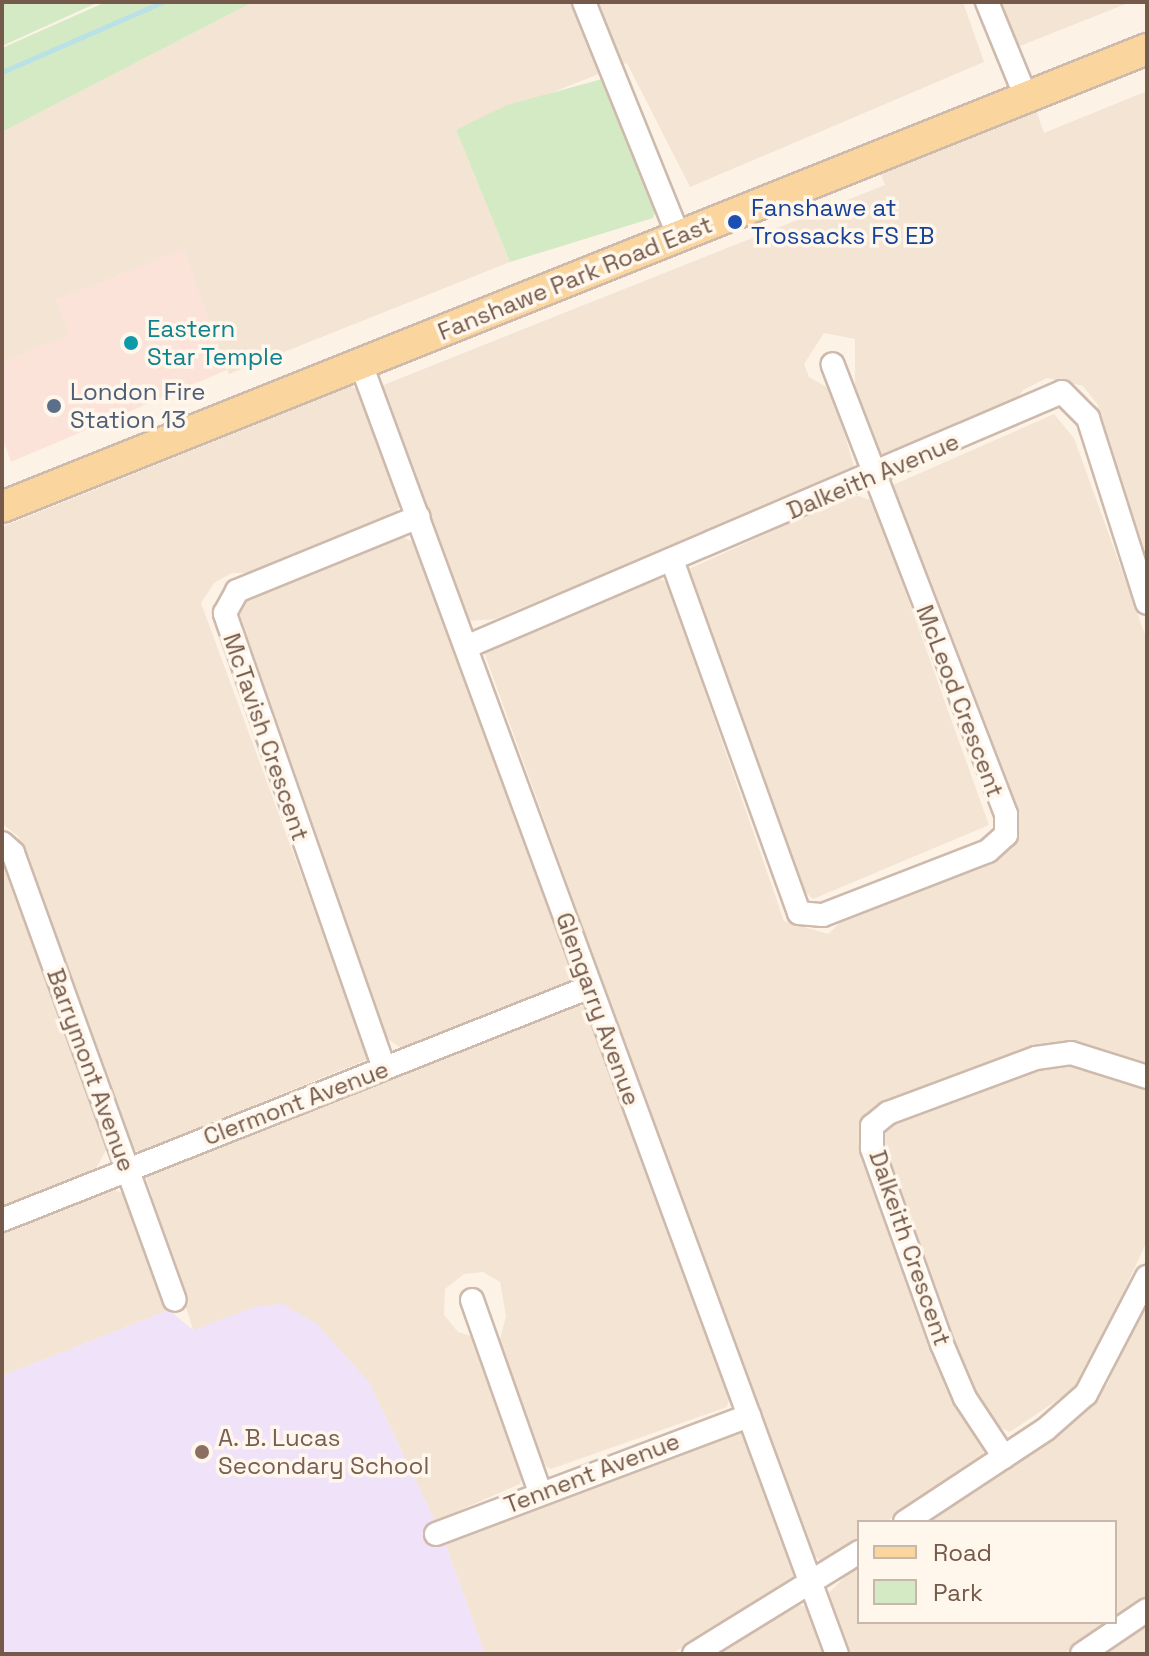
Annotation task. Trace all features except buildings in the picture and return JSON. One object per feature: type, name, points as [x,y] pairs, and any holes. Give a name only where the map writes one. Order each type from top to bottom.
[{"type":"main road","name":"Fanshawe Park Road East","points":[[2,507],[1147,49]]},
{"type":"street","points":[[584,2],[679,237]]},
{"type":"street","points":[[987,2],[1026,97]]},
{"type":"street","name":"Glengarry Avenue","points":[[361,364],[837,1654]]},
{"type":"street","name":"McLeod Crescent","points":[[672,560],[799,913],[823,915],[988,851],[1006,835],[1006,814],[832,364]]},
{"type":"street","name":"Dalkeith Avenue","points":[[466,647],[874,476],[1062,392],[1088,418],[1147,603]]},
{"type":"street","name":"McTavish Crescent","points":[[384,1068],[225,613],[237,591],[418,517]]},
{"type":"street","name":"Barrymont Avenue","points":[[2,843],[13,853],[175,1300]]},
{"type":"street","name":"Clermont Avenue","points":[[2,1220],[590,987]]},
{"type":"street","name":"Dalkeith Crescent","points":[[1004,1457],[965,1398],[942,1344],[872,1148],[872,1126],[888,1113],[1036,1058],[1071,1053],[1147,1077]]},
{"type":"street","points":[[908,1520],[1004,1457],[1086,1394],[1147,1277]]},
{"type":"street","points":[[472,1300],[540,1492]]},
{"type":"street","name":"Tennent Avenue","points":[[436,1534],[540,1492],[749,1416]]},
{"type":"street","points":[[694,1654],[857,1553]]},
{"type":"street","points":[[1082,1654],[1147,1610]]},
{"type":"shaded area","points":[[253,2],[963,2],[984,62],[690,187],[627,63],[456,130],[510,262],[229,374],[183,250],[56,300],[70,335],[2,362],[2,132]]},
{"type":"shaded area","points":[[998,2],[1131,2],[1015,48]]},
{"type":"shaded area","points":[[1147,91],[1147,579],[1101,440],[1098,405],[1083,386],[1047,378],[1023,390],[1010,410],[891,457],[880,453],[855,394],[855,339],[824,333],[804,364],[809,377],[832,390],[855,470],[495,619],[469,621],[381,386],[885,185],[877,165],[1033,101],[1044,133]]},
{"type":"shaded area","points":[[184,249],[227,370],[11,462],[2,437],[2,362],[69,335],[56,300]]},
{"type":"shaded area","points":[[351,386],[361,391],[402,504],[394,515],[255,573],[232,573],[214,583],[201,603],[369,1059],[138,1152],[127,1143],[18,836],[2,824],[2,527]]},
{"type":"shaded area","points":[[1054,414],[1074,438],[1147,640],[1147,1065],[1079,1044],[1049,1043],[869,1112],[861,1159],[954,1401],[985,1448],[982,1457],[889,1520],[857,1520],[857,1541],[820,1560],[807,1550],[484,652],[656,577],[667,582],[784,921],[828,934],[855,909],[992,861],[1017,839],[1019,813],[1005,795],[893,485]]},
{"type":"shaded area","points":[[853,494],[873,501],[989,825],[813,899],[803,890],[689,569]]},
{"type":"shaded area","points":[[401,536],[417,544],[573,973],[568,984],[405,1051],[385,1037],[234,620],[243,601]]},
{"type":"shaded area","points":[[2,860],[107,1148],[95,1171],[2,1208]]},
{"type":"shaded area","points":[[578,1005],[589,1009],[730,1396],[727,1407],[551,1469],[542,1464],[499,1343],[506,1316],[500,1282],[483,1272],[464,1274],[445,1289],[444,1315],[458,1332],[477,1338],[525,1470],[520,1484],[435,1521],[369,1382],[193,1330],[146,1177]]},
{"type":"shaded area","points":[[1064,1061],[1147,1086],[1147,1241],[1081,1384],[1010,1432],[999,1427],[966,1379],[880,1137],[887,1124]]},
{"type":"shaded area","points":[[108,1187],[126,1195],[169,1310],[2,1376],[2,1230]]},
{"type":"shaded area","points":[[1147,1297],[1147,1598],[1117,1618],[1117,1520],[921,1520],[1086,1407],[1107,1385]]},
{"type":"shaded area","name":"A. B. Lucas Secondary School","points":[[283,1304],[316,1323],[369,1382],[444,1540],[485,1654],[2,1654],[2,1376],[169,1310],[193,1330],[257,1306]]},
{"type":"shaded area","points":[[736,1432],[746,1434],[797,1570],[793,1584],[671,1654],[485,1654],[444,1540]]},
{"type":"shaded area","points":[[857,1564],[857,1624],[1108,1624],[1063,1654],[847,1654],[826,1596]]},
{"type":"shaded area","points":[[800,1605],[809,1607],[827,1654],[709,1654]]},
{"type":"shaded area","points":[[1147,1619],[1147,1654],[1096,1654]]},
{"type":"green space","points":[[2,2],[99,2],[2,46]]},
{"type":"green space","points":[[106,2],[253,2],[2,132],[2,48]]},
{"type":"green space","points":[[602,79],[657,205],[653,218],[510,262],[456,130],[507,105]]},
{"type":"waterway","points":[[2,72],[162,2]]},
{"type":"place","name":"Fanshawe at Trossacks FS EB","points":[[735,222]]},
{"type":"place","name":"Eastern Star Temple","points":[[131,343]]},
{"type":"place","name":"London Fire Station 13","points":[[54,406]]},
{"type":"place","name":"A. B. Lucas Secondary School","points":[[202,1452]]}]
